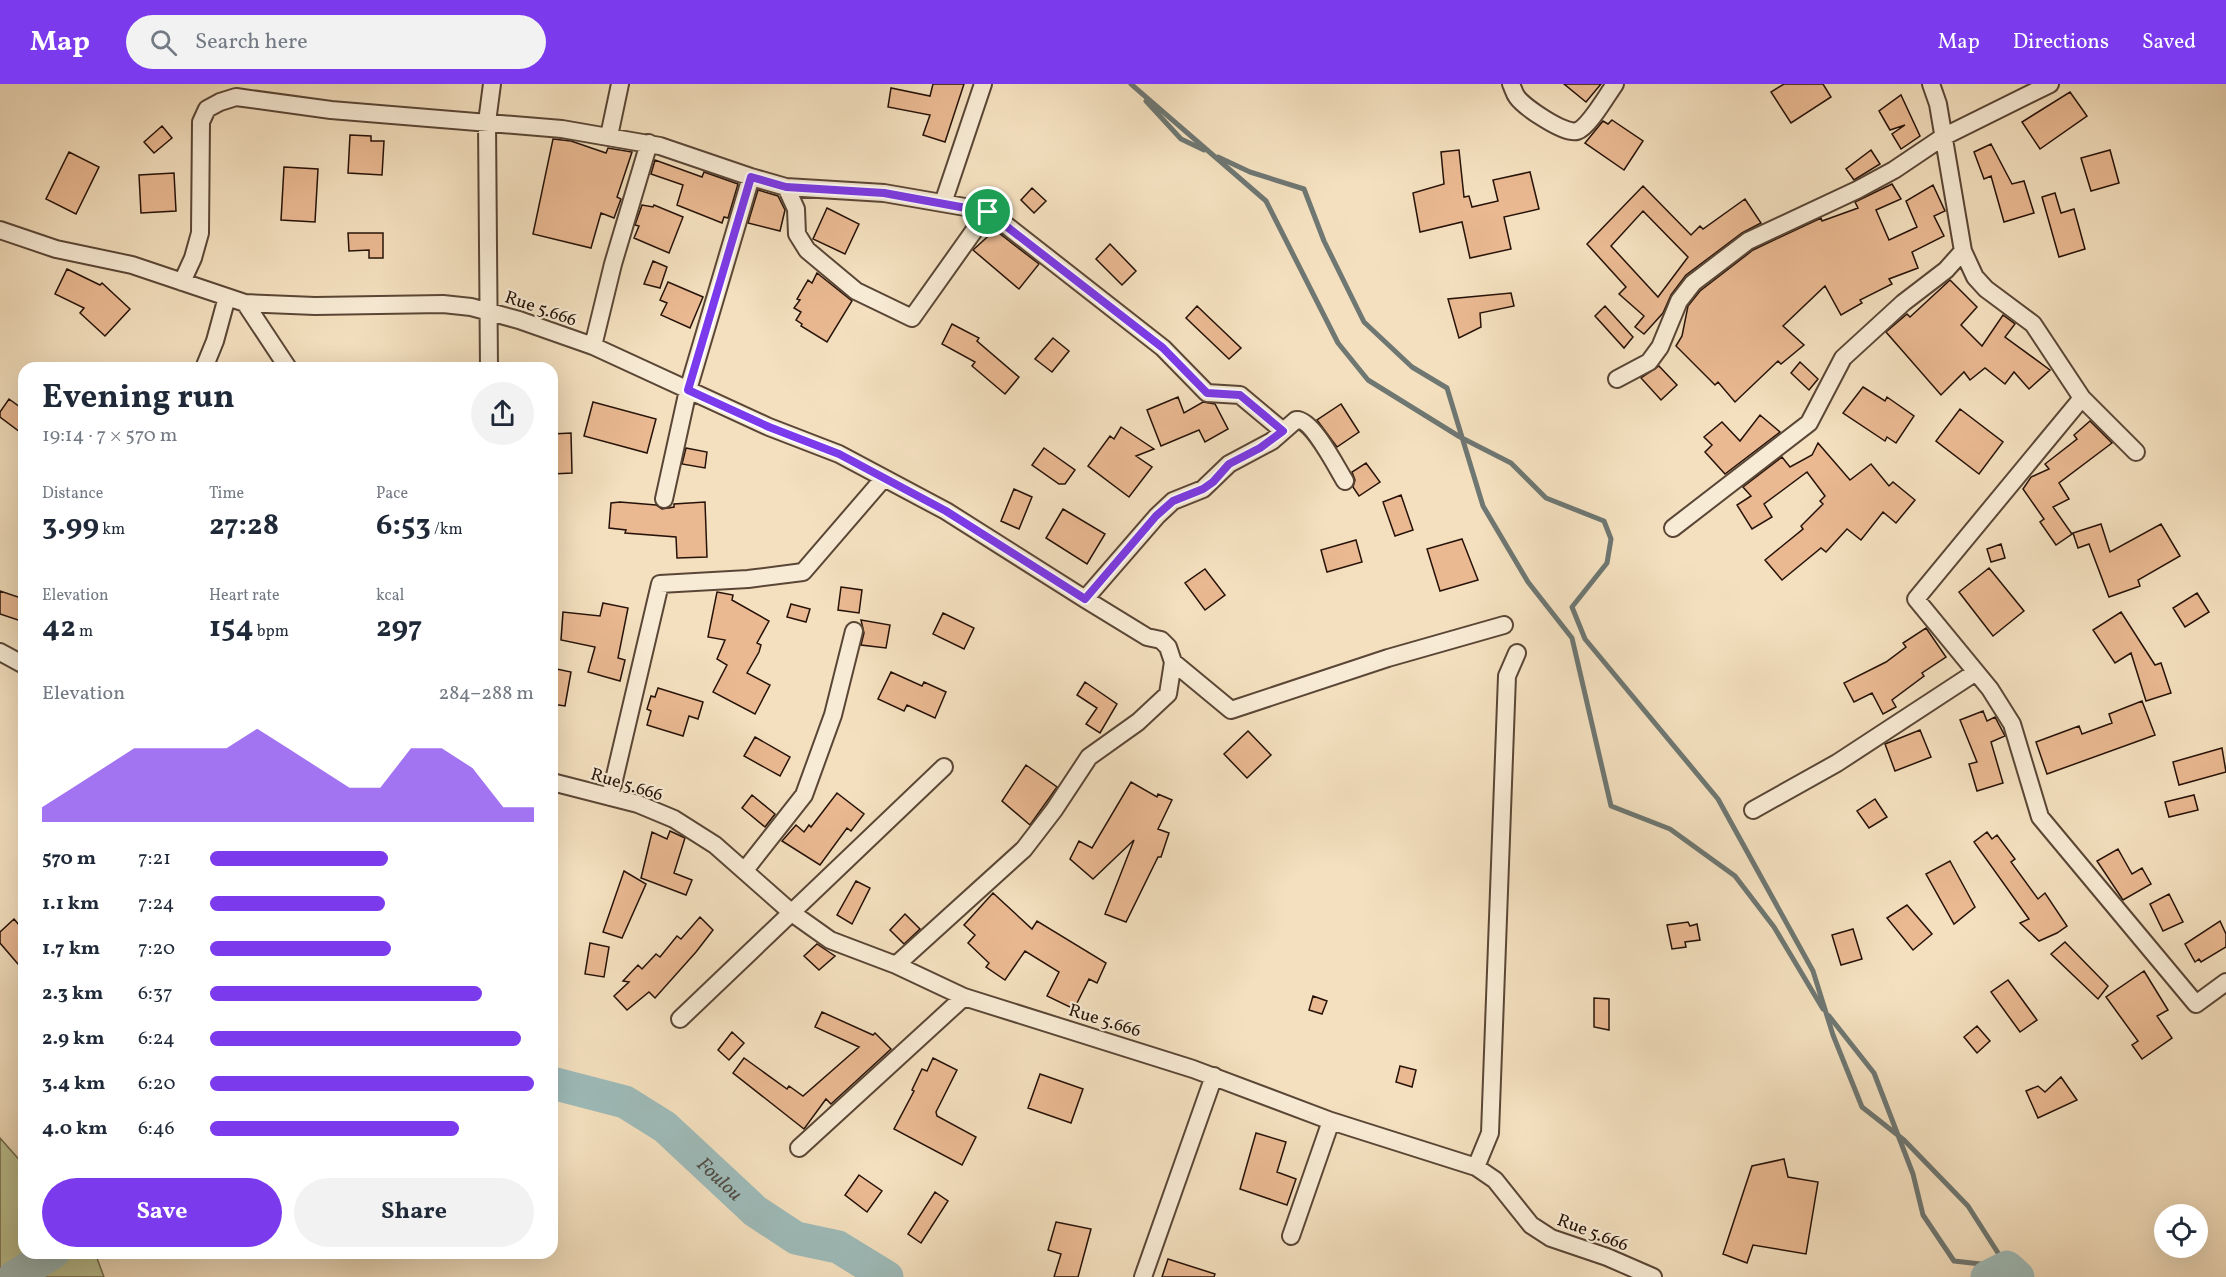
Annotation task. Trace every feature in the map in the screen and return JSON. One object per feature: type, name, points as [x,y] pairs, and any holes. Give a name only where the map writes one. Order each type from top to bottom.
[{"type":"street","points":[[489,362],[486,122],[492,84]]},
{"type":"street","points":[[609,136],[620,84]]},
{"type":"street","points":[[943,203],[983,84]]},
{"type":"street","points":[[1511,84],[1517,98],[1536,113],[1566,131],[1576,132],[1585,126],[1615,84]]},
{"type":"street","points":[[1931,84],[1938,104],[1963,251],[1975,276],[1986,289],[2033,324],[2082,398],[2136,452]]},
{"type":"street","points":[[1617,379],[1650,362],[1660,347],[1679,301],[1693,283],[1748,241],[1894,170],[1942,137],[2050,84]]},
{"type":"street","points":[[182,282],[193,258],[200,233],[201,122],[207,109],[220,102],[237,97],[331,110],[486,122],[609,136],[649,143],[786,187],[884,193],[988,212],[1163,348],[1207,393],[1240,395],[1283,431]]},
{"type":"street","points":[[593,346],[613,264],[649,143]]},
{"type":"street","points":[[664,499],[688,390],[751,177]]},
{"type":"street","points":[[786,187],[796,209],[797,234],[807,250],[856,291],[912,318],[988,212]]},
{"type":"street","name":"Rue 5.666","points":[[0,230],[56,249],[132,266],[245,303],[315,306],[443,304],[487,310],[593,346],[769,427],[839,454],[946,511],[1147,637],[1161,640],[1168,647],[1173,662],[1231,710],[1388,658],[1504,625]]},
{"type":"street","points":[[1673,528],[1809,423],[1843,358],[1903,303],[1946,270],[1963,251]]},
{"type":"street","points":[[206,362],[215,341],[227,297]]},
{"type":"street","points":[[245,303],[284,362]]},
{"type":"street","points":[[2082,398],[1916,599],[1977,672],[2012,724],[2040,817],[2196,1004],[2226,982]]},
{"type":"street","points":[[1085,599],[1156,516],[1173,501],[1203,489],[1213,482],[1229,464],[1260,448],[1296,420],[1306,422],[1346,481]]},
{"type":"street","points":[[610,797],[660,584],[748,579],[803,572],[884,478]]},
{"type":"street","points":[[745,870],[804,795],[833,715],[854,631]]},
{"type":"street","points":[[0,652],[18,661]]},
{"type":"street","points":[[1476,1167],[1490,1133],[1507,676],[1517,653]]},
{"type":"street","points":[[896,965],[1024,849],[1054,810],[1089,757],[1138,722],[1168,694],[1173,662]]},
{"type":"street","points":[[1753,810],[1837,763],[1977,672]]},
{"type":"street","points":[[680,1019],[944,767]]},
{"type":"street","name":"Rue 5.666","points":[[558,784],[638,804],[674,819],[715,845],[792,913],[830,940],[896,965],[964,997],[1214,1076],[1331,1121],[1476,1167],[1495,1180],[1531,1225],[1551,1238],[1607,1257],[1653,1277]]},
{"type":"street","points":[[799,1148],[964,997]]},
{"type":"street","points":[[1143,1277],[1214,1076]]},
{"type":"street","points":[[1291,1236],[1331,1121]]},
{"type":"green space","points":[[0,1138],[18,1158],[18,1259],[97,1259],[104,1277],[0,1277]]},
{"type":"building","points":[[933,84],[964,84],[945,142],[923,135],[930,115],[888,107],[891,88],[930,96]]},
{"type":"building","points":[[1564,84],[1601,84],[1586,102]]},
{"type":"building","points":[[1784,84],[1823,84],[1831,97],[1791,123],[1771,92]]},
{"type":"building","points":[[2070,92],[2087,116],[2040,149],[2022,122]]},
{"type":"building","points":[[1901,95],[1920,136],[1901,149],[1892,134],[1905,125],[1890,130],[1879,111]]},
{"type":"building","points":[[1612,120],[1643,141],[1624,170],[1585,143],[1603,121],[1608,124]]},
{"type":"building","points":[[162,126],[172,138],[154,153],[144,142]]},
{"type":"building","points":[[350,135],[371,136],[371,141],[384,141],[382,175],[348,173]]},
{"type":"building","points":[[553,139],[571,141],[606,153],[608,148],[632,152],[617,197],[621,199],[614,218],[601,213],[591,248],[533,234]]},
{"type":"building","points":[[1991,144],[2012,184],[2024,181],[2034,213],[2004,222],[1991,176],[1984,179],[1974,152]]},
{"type":"building","points":[[1459,150],[1464,197],[1469,196],[1472,207],[1498,201],[1493,180],[1530,172],[1539,209],[1504,217],[1511,249],[1470,258],[1462,222],[1420,232],[1413,193],[1444,184],[1441,152]]},
{"type":"building","points":[[1871,150],[1880,164],[1854,180],[1846,169]]},
{"type":"building","points":[[2110,150],[2119,183],[2091,191],[2081,158]]},
{"type":"building","points":[[69,152],[99,167],[76,214],[46,199]]},
{"type":"building","points":[[655,160],[702,177],[704,172],[738,184],[728,218],[724,217],[722,223],[677,205],[683,185],[651,174]]},
{"type":"building","points":[[284,167],[318,169],[315,222],[281,220]]},
{"type":"building","points":[[174,173],[176,211],[141,213],[139,175]]},
{"type":"building","points":[[1892,184],[1901,199],[1876,210],[1889,240],[1917,227],[1906,201],[1933,185],[1945,211],[1934,216],[1944,236],[1912,252],[1918,268],[1889,279],[1892,284],[1860,300],[1862,303],[1841,315],[1825,286],[1783,326],[1804,345],[1781,364],[1778,361],[1735,402],[1718,382],[1715,385],[1676,346],[1682,336],[1688,306],[1700,291],[1753,250],[1821,218],[1822,221],[1858,208],[1855,202]]},
{"type":"building","points":[[1643,186],[1691,235],[1700,226],[1703,229],[1745,199],[1761,223],[1742,233],[1686,275],[1671,295],[1663,313],[1644,334],[1635,327],[1644,316],[1619,294],[1626,287],[1587,244]],"holes":[[[1643,211],[1688,257],[1658,297],[1611,246]]]},
{"type":"building","points":[[1032,188],[1046,201],[1034,213],[1021,200]]},
{"type":"building","points":[[758,190],[778,196],[785,210],[780,231],[748,223]]},
{"type":"building","points":[[2055,193],[2061,213],[2074,209],[2085,249],[2059,257],[2042,197]]},
{"type":"building","points":[[642,205],[653,207],[654,205],[683,217],[669,253],[634,238],[639,226],[635,225]]},
{"type":"building","points":[[827,208],[859,224],[845,254],[813,239]]},
{"type":"building","points":[[995,230],[1039,264],[1019,289],[973,250]]},
{"type":"building","points":[[348,233],[383,233],[383,258],[369,258],[369,250],[349,251]]},
{"type":"building","points":[[1110,244],[1136,271],[1122,285],[1096,259]]},
{"type":"building","points":[[653,261],[667,267],[660,288],[644,284]]},
{"type":"building","points":[[67,269],[100,285],[102,283],[130,309],[105,336],[80,313],[84,308],[55,294]]},
{"type":"building","points":[[817,273],[852,301],[827,342],[801,326],[802,324],[796,320],[801,312],[794,308],[808,280],[812,283]]},
{"type":"building","points":[[1950,280],[1977,307],[1961,325],[1982,346],[2003,315],[2015,324],[2005,337],[2050,370],[2029,389],[2014,372],[2005,384],[1985,368],[1970,380],[1964,372],[1941,395],[1886,332],[1907,314],[1910,317]]},
{"type":"building","points":[[668,282],[703,297],[690,328],[661,315],[667,303],[660,300]]},
{"type":"building","points":[[1511,293],[1514,306],[1480,313],[1481,327],[1459,338],[1448,299]]},
{"type":"building","points":[[1197,306],[1241,348],[1229,359],[1186,318]]},
{"type":"building","points":[[1605,306],[1633,337],[1624,348],[1595,316]]},
{"type":"building","points":[[952,324],[979,338],[977,341],[1019,377],[1005,394],[972,366],[975,362],[942,344]]},
{"type":"building","points":[[1053,338],[1069,351],[1052,372],[1035,359]]},
{"type":"building","points":[[1800,362],[1818,379],[1809,390],[1791,373]]},
{"type":"building","points":[[1659,366],[1677,385],[1661,400],[1641,378]]},
{"type":"building","points":[[1863,387],[1885,401],[1887,397],[1914,416],[1896,443],[1887,437],[1885,441],[1843,413]]},
{"type":"building","points":[[1178,397],[1184,413],[1203,402],[1215,404],[1228,429],[1205,442],[1199,430],[1161,446],[1147,410]]},
{"type":"building","points":[[9,399],[18,406],[18,430],[0,417],[0,412]]},
{"type":"building","points":[[593,402],[656,419],[647,453],[584,436]]},
{"type":"building","points":[[1341,404],[1359,432],[1337,447],[1317,420]]},
{"type":"building","points":[[1960,409],[2003,442],[1979,474],[1936,441]]},
{"type":"building","points":[[1760,415],[1780,432],[1725,474],[1705,452],[1712,445],[1704,437],[1722,422],[1740,441]]},
{"type":"building","points":[[2090,421],[2112,443],[2059,483],[2069,499],[2053,507],[2072,534],[2056,545],[2040,522],[2044,519],[2023,489],[2031,477],[2049,469],[2045,464],[2077,439],[2074,435]]},
{"type":"building","points":[[1121,427],[1154,449],[1136,456],[1152,467],[1129,497],[1088,466],[1110,436],[1114,439]]},
{"type":"building","points":[[571,433],[572,473],[558,474],[558,434]]},
{"type":"building","points":[[1818,443],[1850,480],[1871,464],[1889,486],[1893,482],[1915,500],[1896,523],[1883,512],[1861,540],[1847,529],[1826,552],[1821,548],[1782,580],[1765,560],[1803,529],[1801,526],[1823,504],[1820,501],[1825,496],[1807,472],[1764,504],[1772,517],[1752,529],[1737,505],[1751,496],[1743,487],[1782,457],[1790,467],[1812,455]]},
{"type":"building","points":[[686,448],[707,452],[705,468],[682,464]]},
{"type":"building","points":[[1044,448],[1075,470],[1065,484],[1059,484],[1032,465]]},
{"type":"building","points":[[1366,463],[1380,482],[1359,496],[1353,487],[1355,480],[1352,472]]},
{"type":"building","points":[[1014,489],[1032,497],[1019,529],[1001,521]]},
{"type":"building","points":[[1401,495],[1413,530],[1395,536],[1383,502]]},
{"type":"building","points":[[705,502],[707,557],[677,558],[676,537],[625,533],[626,530],[609,528],[611,503],[656,505],[662,509],[674,507],[674,504]]},
{"type":"building","points":[[1063,509],[1105,534],[1087,564],[1046,538]]},
{"type":"building","points":[[2101,524],[2110,552],[2161,524],[2180,556],[2138,580],[2140,586],[2109,597],[2089,544],[2078,548],[2073,533]]},
{"type":"building","points":[[1462,539],[1478,580],[1440,591],[1427,549]]},
{"type":"building","points":[[1356,540],[1362,562],[1327,572],[1321,550]]},
{"type":"building","points":[[2001,544],[2005,558],[1991,562],[1987,549]]},
{"type":"building","points":[[1989,568],[2024,611],[1993,636],[1959,592]]},
{"type":"building","points":[[1205,569],[1225,595],[1205,610],[1185,583]]},
{"type":"building","points":[[841,587],[862,590],[859,613],[838,610]]},
{"type":"building","points":[[0,591],[18,597],[18,620],[0,614]]},
{"type":"building","points":[[717,592],[733,595],[732,600],[769,621],[757,643],[761,645],[759,652],[747,673],[770,685],[755,714],[713,692],[727,665],[717,659],[725,640],[708,637]]},
{"type":"building","points":[[2197,593],[2209,612],[2185,627],[2173,608]]},
{"type":"building","points":[[603,603],[628,608],[618,658],[625,660],[620,681],[588,672],[595,647],[561,640],[563,612],[600,616]]},
{"type":"building","points":[[791,604],[810,609],[806,622],[787,617]]},
{"type":"building","points":[[2121,612],[2155,665],[2161,663],[2171,693],[2146,701],[2131,653],[2115,663],[2093,630]]},
{"type":"building","points":[[943,613],[974,628],[964,649],[933,634]]},
{"type":"building","points":[[861,620],[890,625],[886,648],[861,645],[864,633]]},
{"type":"building","points":[[1926,628],[1946,657],[1922,673],[1924,676],[1892,700],[1896,707],[1883,714],[1872,693],[1854,702],[1844,683],[1886,662],[1906,647],[1903,643]]},
{"type":"building","points":[[558,669],[571,672],[565,706],[558,705]]},
{"type":"building","points":[[891,672],[922,686],[924,682],[946,692],[935,718],[907,705],[904,711],[878,699]]},
{"type":"building","points":[[1085,682],[1117,704],[1100,733],[1086,724],[1097,708],[1077,695]]},
{"type":"building","points":[[658,688],[703,702],[698,719],[689,716],[683,736],[647,725],[651,711],[647,709],[651,696],[655,697]]},
{"type":"building","points":[[2142,701],[2155,735],[2047,774],[2036,742],[2079,726],[2082,734],[2112,723],[2109,714]]},
{"type":"building","points":[[1983,711],[1987,721],[1995,717],[2005,736],[1991,742],[2003,783],[1977,791],[1969,764],[1977,762],[1960,720]]},
{"type":"building","points":[[1920,730],[1931,757],[1895,771],[1885,744]]},
{"type":"building","points":[[1248,731],[1271,755],[1247,778],[1224,754]]},
{"type":"building","points":[[755,737],[790,757],[780,776],[744,756]]},
{"type":"building","points":[[2222,748],[2226,772],[2179,785],[2173,762]]},
{"type":"building","points":[[1026,765],[1057,787],[1030,825],[1002,801]]},
{"type":"building","points":[[1131,782],[1157,797],[1158,794],[1172,800],[1158,829],[1169,833],[1161,857],[1158,857],[1126,922],[1105,914],[1134,840],[1093,879],[1070,859],[1079,841],[1092,848]]},
{"type":"building","points":[[837,793],[864,814],[851,831],[847,828],[820,865],[782,841],[796,825],[804,832],[809,825],[811,827]]},
{"type":"building","points":[[752,795],[775,814],[765,827],[742,808]]},
{"type":"building","points":[[2194,795],[2198,810],[2169,817],[2165,802]]},
{"type":"building","points":[[1875,799],[1887,817],[1869,828],[1857,811]]},
{"type":"building","points":[[670,831],[685,838],[674,873],[692,880],[686,895],[641,878],[652,832],[667,839]]},
{"type":"building","points":[[1987,832],[1992,839],[1997,835],[2015,859],[2011,862],[2038,899],[2045,893],[2067,926],[2039,941],[2020,923],[2029,919],[1974,842]]},
{"type":"building","points":[[2118,849],[2132,874],[2142,868],[2151,884],[2123,900],[2097,861]]},
{"type":"building","points":[[1950,861],[1975,907],[1954,924],[1926,874]]},
{"type":"building","points":[[624,871],[646,884],[622,938],[603,932]]},
{"type":"building","points":[[856,881],[870,888],[852,924],[837,915]]},
{"type":"building","points":[[993,893],[1032,929],[1037,921],[1106,963],[1097,983],[1089,979],[1074,1009],[1047,996],[1059,972],[1025,951],[1005,980],[986,967],[989,963],[968,943],[975,935],[964,925]]},
{"type":"building","points":[[2169,894],[2183,922],[2163,931],[2150,904]]},
{"type":"building","points":[[1907,905],[1932,934],[1913,950],[1887,918]]},
{"type":"building","points":[[905,914],[920,929],[904,944],[890,930]]},
{"type":"building","points":[[700,917],[713,930],[696,952],[655,998],[649,992],[627,1010],[614,996],[629,982],[623,981],[638,965],[642,969],[656,954],[660,957],[677,936],[681,939]]},
{"type":"building","points":[[14,919],[18,924],[18,964],[0,943],[0,932]]},
{"type":"building","points":[[2220,921],[2226,934],[2226,947],[2201,962],[2199,959],[2195,962],[2185,944]]},
{"type":"building","points":[[1688,922],[1690,926],[1697,924],[1700,940],[1685,942],[1686,947],[1672,949],[1667,925]]},
{"type":"building","points":[[1853,929],[1862,959],[1841,965],[1832,935]]},
{"type":"building","points":[[2065,942],[2108,986],[2098,999],[2051,954]]},
{"type":"building","points":[[590,943],[609,947],[604,977],[585,974]]},
{"type":"building","points":[[817,944],[835,956],[819,970],[804,956]]},
{"type":"building","points":[[2144,971],[2168,1010],[2157,1016],[2172,1038],[2142,1059],[2132,1045],[2138,1041],[2106,997]]},
{"type":"building","points":[[2008,980],[2037,1020],[2020,1032],[1991,992]]},
{"type":"building","points":[[1313,996],[1327,1001],[1322,1014],[1309,1010]]},
{"type":"building","points":[[1594,998],[1609,999],[1609,1030],[1594,1027]]},
{"type":"building","points":[[822,1012],[873,1035],[875,1033],[891,1049],[831,1104],[826,1099],[804,1129],[733,1073],[744,1058],[787,1089],[789,1086],[803,1096],[859,1047],[815,1027]]},
{"type":"building","points":[[1977,1026],[1990,1041],[1977,1053],[1964,1037]]},
{"type":"building","points":[[732,1032],[744,1043],[729,1060],[718,1050]]},
{"type":"building","points":[[933,1058],[957,1070],[936,1112],[937,1116],[976,1137],[962,1165],[894,1129],[914,1091],[912,1090],[922,1069],[927,1071]]},
{"type":"building","points":[[1400,1066],[1416,1070],[1412,1087],[1396,1082]]},
{"type":"building","points":[[1040,1074],[1083,1089],[1071,1123],[1028,1108]]},
{"type":"building","points":[[2061,1077],[2077,1100],[2038,1118],[2026,1091],[2038,1086],[2045,1092]]},
{"type":"building","points":[[1256,1133],[1286,1142],[1277,1172],[1296,1179],[1287,1205],[1240,1189]]},
{"type":"building","points":[[1784,1159],[1788,1177],[1818,1182],[1806,1254],[1753,1245],[1747,1263],[1723,1254],[1752,1166]]},
{"type":"building","points":[[859,1175],[882,1191],[867,1212],[845,1195]]},
{"type":"building","points":[[935,1192],[948,1201],[921,1243],[908,1234]]},
{"type":"building","points":[[1056,1222],[1091,1229],[1078,1277],[1054,1277],[1061,1254],[1048,1250]]},
{"type":"building","points":[[1168,1259],[1215,1274],[1214,1277],[1162,1277]]},
{"type":"waterway","points":[[1131,84],[1266,201],[1338,343],[1368,380],[1460,437],[1511,463],[1546,498],[1604,521],[1611,539],[1607,563],[1572,607],[1585,639],[1718,799],[1813,971],[1833,1035],[1862,1107],[1904,1140],[1968,1206],[2007,1267]]},
{"type":"waterway","points":[[1146,101],[1181,139],[1204,150]]},
{"type":"waterway","points":[[1218,157],[1250,172],[1304,189],[1324,241],[1364,322],[1412,367],[1447,388],[1483,506],[1528,582],[1572,638],[1611,806],[1670,829],[1735,876],[1774,927],[1823,1009]]},
{"type":"waterway","points":[[1829,1016],[1874,1073],[1913,1174],[1923,1215],[1954,1261],[2007,1267]]},
{"type":"waterway","name":"Foulou","points":[[558,1085],[625,1102],[665,1127],[755,1211],[796,1238],[838,1247],[887,1277]]},
{"type":"waterway","name":"Foulou","points":[[14,1277],[43,1259]]},
{"type":"waterway","name":"Foulou","points":[[1987,1277],[2007,1267],[2018,1277]]},
{"type":"route","points":[[751,177],[786,187],[884,193],[988,212],[1163,348],[1207,393],[1240,395],[1283,431],[1260,448],[1235,459],[1203,489],[1173,501],[1156,516],[1085,599],[946,511],[839,454],[769,427],[688,390],[751,177]]}]
